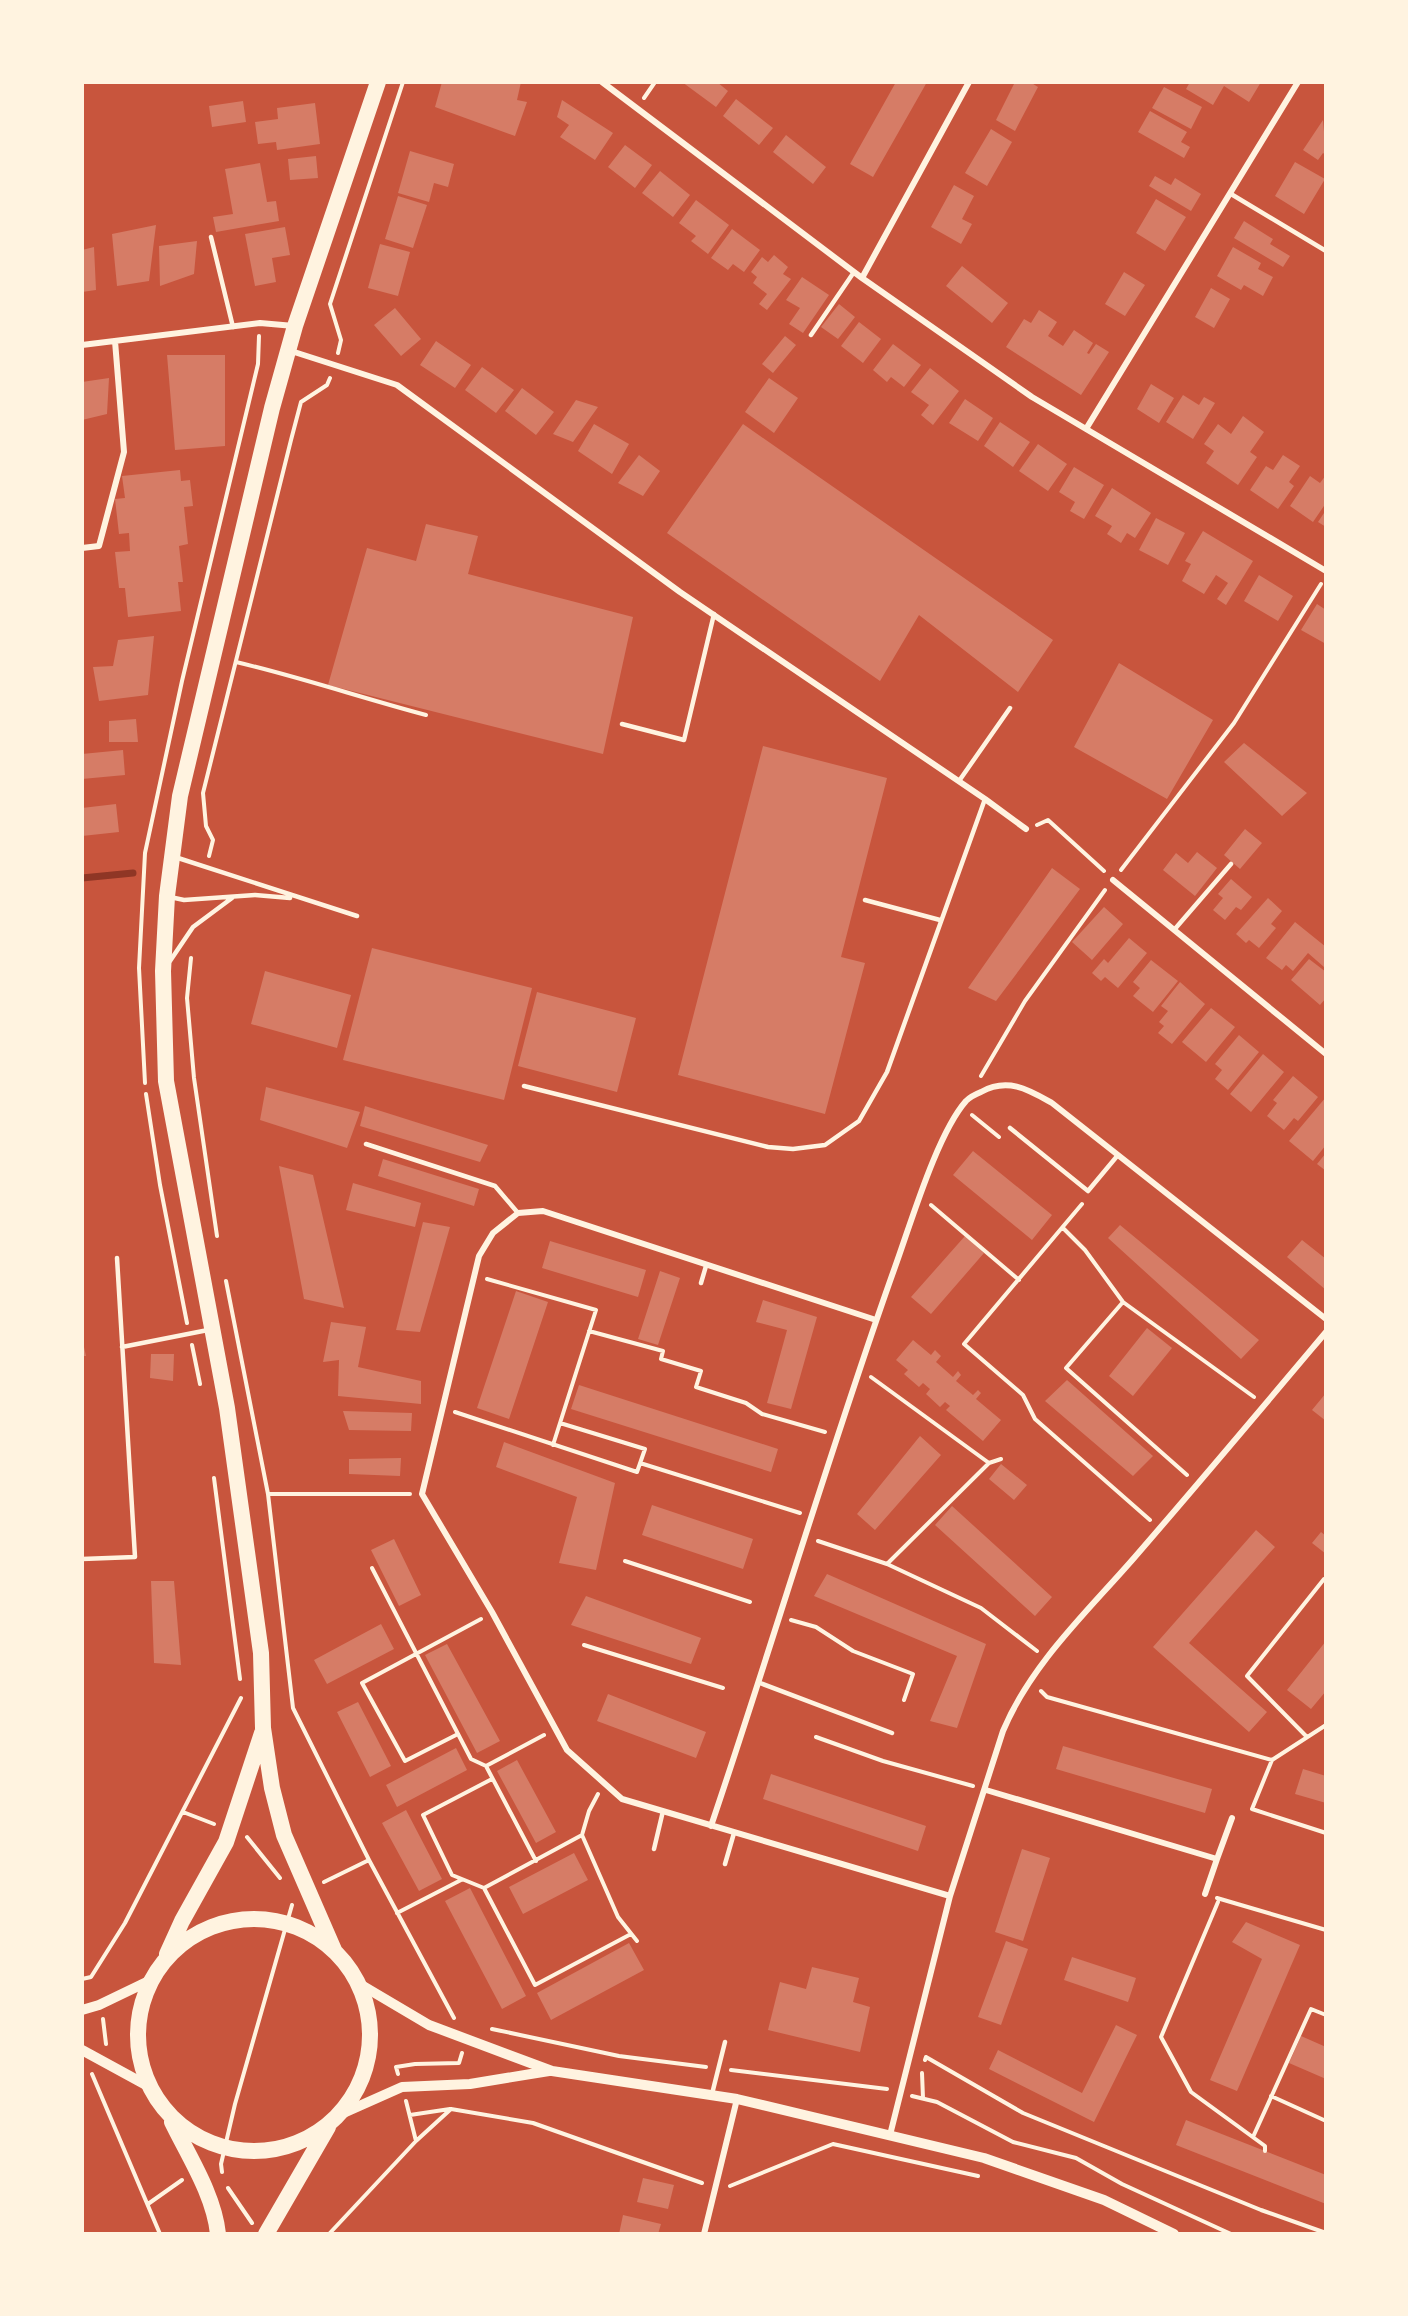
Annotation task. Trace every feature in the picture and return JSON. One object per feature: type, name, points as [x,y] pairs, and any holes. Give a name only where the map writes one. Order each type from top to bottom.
[{"type":"highway","points":[[263,2231],[334,2119],[354,2095],[369,2057],[369,2015],[358,1983],[334,1950],[284,1835],[272,1788],[263,1728],[261,1653],[214,1329],[197,1252],[166,1081],[163,971],[167,896],[180,796],[269,419],[295,326],[378,82]]},
{"type":"highway","points":[[164,1963],[182,1921],[226,1842],[263,1728]]},
{"type":"highway","points":[[218,2234],[217,2221],[203,2186],[171,2119],[148,2086],[141,2060],[138,2033],[142,2007],[153,1979],[181,1944],[214,1926],[251,1918],[286,1923],[308,1932],[334,1950]]},
{"type":"highway","points":[[171,2119],[196,2137],[237,2151],[281,2148],[302,2142],[334,2119]]},
{"type":"street","points":[[602,82],[862,278],[1032,397],[1326,571]]},
{"type":"street","points":[[862,278],[969,82]]},
{"type":"street","points":[[1086,429],[1298,82]]},
{"type":"street","points":[[82,345],[260,323],[295,326]]},
{"type":"street","points":[[82,548],[99,546],[124,452],[115,341]]},
{"type":"street","points":[[288,350],[397,385],[714,614],[1026,829]]},
{"type":"street","points":[[1113,880],[1326,1054]]},
{"type":"street","points":[[711,1826],[760,1683],[859,1368],[944,1137],[967,1100],[990,1087],[1012,1084],[1027,1089],[1052,1103],[1326,1319]]},
{"type":"street","points":[[876,1320],[543,1211],[518,1213],[493,1233],[479,1256],[422,1494],[492,1612],[567,1750],[622,1798],[950,1896]]},
{"type":"street","points":[[890,2135],[950,1896],[986,1790],[1003,1731],[1014,1704],[1046,1658],[1198,1484],[1326,1332]]},
{"type":"street","points":[[986,1790],[1217,1859]]},
{"type":"street","points":[[1204,1894],[1232,1818]]},
{"type":"street","points":[[82,2010],[99,2005],[153,1979]]},
{"type":"street","points":[[358,1983],[429,2025],[552,2071],[737,2099],[984,2158],[1104,2200],[1174,2234]]},
{"type":"street","points":[[82,2050],[148,2086]]},
{"type":"street","points":[[334,2119],[402,2087],[470,2084],[552,2071]]},
{"type":"street","points":[[704,2234],[737,2099]]},
{"type":"lane","points":[[1231,194],[1326,251]]},
{"type":"lane","points":[[211,237],[233,328]]},
{"type":"lane","points":[[811,335],[854,272]]},
{"type":"lane","points":[[622,724],[684,740],[714,614]]},
{"type":"lane","points":[[959,781],[1010,708]]},
{"type":"lane","points":[[524,1086],[768,1147],[793,1149],[825,1145],[859,1121],[887,1072],[985,799]]},
{"type":"lane","points":[[173,856],[357,916]]},
{"type":"lane","points":[[1174,930],[1231,864]]},
{"type":"lane","points":[[167,896],[184,900],[234,896],[296,898]]},
{"type":"lane","points":[[163,971],[193,927],[234,896]]},
{"type":"lane","points":[[865,900],[940,920]]},
{"type":"lane","points":[[1010,1128],[1088,1191],[1118,1155]]},
{"type":"lane","points":[[366,1144],[495,1186],[518,1213]]},
{"type":"lane","points":[[82,1559],[135,1557],[117,1258]]},
{"type":"lane","points":[[701,1282],[706,1266]]},
{"type":"lane","points":[[122,1347],[214,1329]]},
{"type":"lane","points":[[760,1683],[892,1733]]},
{"type":"lane","points":[[654,1849],[663,1811]]},
{"type":"lane","points":[[725,1864],[734,1833]]},
{"type":"lane","points":[[711,2095],[725,2042]]},
{"type":"path","points":[[341,340],[330,304],[403,82]]},
{"type":"path","points":[[213,840],[206,826],[204,793],[301,402],[327,385]]},
{"type":"path","points":[[967,1100],[1024,1000],[1234,723],[1326,577]]},
{"type":"path","points":[[236,662],[309,680],[329,688],[426,715]]},
{"type":"path","points":[[1026,829],[1048,820],[1113,880]]},
{"type":"path","points":[[192,954],[188,964],[187,998],[194,1078],[219,1248]]},
{"type":"path","points":[[962,1107],[1001,1139]]},
{"type":"path","points":[[921,1197],[1019,1280]]},
{"type":"path","points":[[1073,1197],[1082,1204],[964,1344],[1023,1395],[1035,1419],[1159,1528]]},
{"type":"path","points":[[1063,1228],[1085,1250],[1123,1302],[1265,1405]]},
{"type":"path","points":[[224,1270],[267,1494],[293,1708],[369,1860],[457,2022]]},
{"type":"path","points":[[475,1275],[596,1310],[553,1444]]},
{"type":"path","points":[[1123,1302],[1066,1368],[1198,1484]]},
{"type":"path","points":[[589,1331],[663,1351],[661,1359],[701,1371],[696,1387],[746,1403],[762,1414],[837,1436]]},
{"type":"path","points":[[859,1368],[989,1463]]},
{"type":"path","points":[[443,1408],[637,1472],[645,1449],[560,1423]]},
{"type":"path","points":[[887,1564],[989,1463],[1001,1459]]},
{"type":"path","points":[[640,1463],[812,1517]]},
{"type":"path","points":[[214,1471],[241,1684]]},
{"type":"path","points":[[267,1494],[422,1494]]},
{"type":"path","points":[[806,1538],[887,1564],[981,1608],[1046,1658]]},
{"type":"path","points":[[625,1561],[750,1602]]},
{"type":"path","points":[[372,1569],[471,1759],[486,1766],[536,1861]]},
{"type":"path","points":[[1307,1737],[1247,1676],[1324,1579],[1326,1581]]},
{"type":"path","points":[[458,1734],[405,1761],[362,1683],[492,1612]]},
{"type":"path","points":[[780,1616],[816,1627],[853,1651],[913,1674],[904,1700]]},
{"type":"path","points":[[584,1644],[723,1688]]},
{"type":"path","points":[[1030,1679],[1047,1697],[1272,1760]]},
{"type":"path","points":[[82,1979],[91,1977],[125,1923],[242,1696]]},
{"type":"path","points":[[1326,1725],[1272,1760],[1252,1809],[1326,1833]]},
{"type":"path","points":[[486,1766],[555,1728]]},
{"type":"path","points":[[816,1737],[883,1761],[986,1790]]},
{"type":"path","points":[[492,1779],[423,1815],[452,1875],[484,1888],[535,1985],[631,1934]]},
{"type":"path","points":[[604,1783],[589,1811],[582,1835],[618,1917],[637,1941]]},
{"type":"path","points":[[242,1831],[283,1882]]},
{"type":"path","points":[[484,1888],[582,1835]]},
{"type":"path","points":[[263,2231],[249,2222],[228,2188],[221,2169],[235,2104],[286,1923],[294,1899],[369,1860]]},
{"type":"path","points":[[397,1913],[462,1880]]},
{"type":"path","points":[[1204,1894],[1326,1930]]},
{"type":"path","points":[[1220,1899],[1161,2037],[1191,2092],[1253,2137],[1264,2146],[1265,2151]]},
{"type":"path","points":[[91,1977],[99,2005],[106,2046],[91,2072],[103,2094],[160,2234]]},
{"type":"path","points":[[1253,2137],[1311,2009],[1326,2015]]},
{"type":"path","points":[[489,2028],[620,2056],[881,2087]]},
{"type":"path","points":[[399,2076],[396,2067],[459,2063],[461,2057]]},
{"type":"path","points":[[1231,2234],[1122,2184],[1076,2158],[1013,2142],[937,2102],[923,2098],[922,2072],[926,2057],[1023,2113],[1261,2211],[1326,2233]]},
{"type":"path","points":[[1271,2096],[1326,2121]]},
{"type":"path","points":[[329,2234],[416,2141],[451,2109]]},
{"type":"path","points":[[416,2141],[410,2115],[451,2109],[533,2123],[698,2183],[731,2186],[833,2144],[978,2176]]},
{"type":"building","points":[[442,82],[521,82],[517,100],[527,102],[515,136],[435,107]]},
{"type":"building","points":[[682,82],[717,82],[728,91],[716,107]]},
{"type":"building","points":[[896,82],[927,82],[873,177],[850,164]]},
{"type":"building","points":[[1015,82],[1030,82],[1038,87],[1015,131],[996,120]]},
{"type":"building","points":[[1190,82],[1261,82],[1249,102],[1224,86],[1213,105],[1186,89]]},
{"type":"building","points":[[1164,87],[1202,107],[1191,129],[1152,108]]},
{"type":"building","points":[[736,99],[773,128],[759,145],[723,116]]},
{"type":"building","points":[[562,100],[613,133],[595,160],[560,137],[569,125],[557,117]]},
{"type":"building","points":[[243,101],[246,122],[212,127],[209,106]]},
{"type":"building","points":[[315,103],[320,144],[277,150],[276,142],[258,144],[255,122],[278,119],[277,108]]},
{"type":"building","points":[[1150,111],[1187,132],[1181,142],[1190,147],[1184,158],[1138,132]]},
{"type":"building","points":[[1323,120],[1326,155],[1323,153],[1318,160],[1303,150]]},
{"type":"building","points":[[991,129],[1012,142],[987,186],[965,173]]},
{"type":"building","points":[[786,135],[826,167],[813,184],[773,152]]},
{"type":"building","points":[[625,145],[652,165],[635,188],[608,167]]},
{"type":"building","points":[[410,151],[454,164],[448,187],[434,183],[429,202],[398,193]]},
{"type":"building","points":[[316,156],[318,178],[290,180],[288,159]]},
{"type":"building","points":[[1295,162],[1325,179],[1304,214],[1275,196]]},
{"type":"building","points":[[260,163],[267,202],[276,201],[279,221],[216,232],[213,217],[233,214],[225,169]]},
{"type":"building","points":[[660,171],[690,195],[673,217],[642,193]]},
{"type":"building","points":[[1155,176],[1171,185],[1175,178],[1201,194],[1191,211],[1149,186]]},
{"type":"building","points":[[954,185],[974,196],[962,219],[972,224],[961,244],[931,227]]},
{"type":"building","points":[[398,196],[427,205],[413,248],[385,239]]},
{"type":"building","points":[[1156,199],[1186,217],[1165,251],[1136,233]]},
{"type":"building","points":[[696,200],[729,225],[708,254],[691,241],[696,236],[679,223]]},
{"type":"building","points":[[1244,221],[1273,239],[1270,244],[1290,256],[1283,267],[1234,238]]},
{"type":"building","points":[[156,225],[149,281],[117,286],[112,234]]},
{"type":"building","points":[[285,227],[290,255],[272,258],[276,282],[255,286],[245,234]]},
{"type":"building","points":[[732,229],[760,250],[744,272],[733,264],[728,270],[711,258]]},
{"type":"building","points":[[197,241],[194,274],[160,286],[159,246]]},
{"type":"building","points":[[380,244],[410,252],[398,296],[368,288]]},
{"type":"building","points":[[94,247],[96,290],[82,292],[82,250]]},
{"type":"building","points":[[1233,247],[1261,263],[1258,269],[1273,277],[1263,296],[1244,285],[1241,290],[1217,276]]},
{"type":"building","points":[[774,255],[788,267],[783,274],[791,279],[767,310],[759,304],[767,294],[753,283],[757,277],[751,272],[762,257],[768,262]]},
{"type":"building","points":[[962,266],[1008,303],[992,323],[946,286]]},
{"type":"building","points":[[1124,272],[1145,285],[1125,316],[1105,304]]},
{"type":"building","points":[[802,277],[829,295],[803,333],[789,324],[800,308],[786,300]]},
{"type":"building","points":[[1211,288],[1230,299],[1214,328],[1195,317]]},
{"type":"building","points":[[839,304],[855,317],[838,339],[821,327]]},
{"type":"building","points":[[395,308],[421,339],[401,356],[374,325]]},
{"type":"building","points":[[1039,310],[1057,322],[1048,336],[1063,346],[1074,330],[1093,343],[1087,353],[1089,354],[1096,344],[1109,352],[1081,395],[1006,347],[1024,319],[1031,323]]},
{"type":"building","points":[[859,322],[881,339],[863,363],[841,346]]},
{"type":"building","points":[[785,336],[796,345],[773,373],[762,364]]},
{"type":"building","points":[[436,341],[471,365],[455,388],[420,365]]},
{"type":"building","points":[[893,344],[921,365],[904,387],[891,377],[887,382],[873,370]]},
{"type":"building","points":[[167,355],[225,355],[225,446],[175,450]]},
{"type":"building","points":[[482,367],[514,390],[496,413],[465,390]]},
{"type":"building","points":[[930,368],[959,391],[933,425],[921,415],[929,405],[911,392]]},
{"type":"building","points":[[109,378],[107,414],[82,420],[82,382]]},
{"type":"building","points":[[769,378],[798,398],[774,433],[745,412]]},
{"type":"building","points":[[1151,384],[1174,398],[1159,423],[1137,409]]},
{"type":"building","points":[[522,388],[554,412],[536,435],[505,411]]},
{"type":"building","points":[[1183,395],[1199,405],[1204,397],[1215,403],[1193,439],[1166,422]]},
{"type":"building","points":[[965,399],[993,418],[978,441],[949,423]]},
{"type":"building","points":[[576,400],[598,407],[573,442],[553,434]]},
{"type":"building","points":[[1243,416],[1264,432],[1250,452],[1257,457],[1238,485],[1206,463],[1214,451],[1204,444],[1218,424],[1231,434]]},
{"type":"building","points":[[1000,422],[1030,442],[1013,467],[984,446]]},
{"type":"building","points":[[594,424],[629,444],[612,474],[578,451]]},
{"type":"building","points":[[743,424],[1053,640],[1018,692],[919,615],[880,681],[667,533]]},
{"type":"building","points":[[1038,444],[1067,464],[1048,491],[1019,471]]},
{"type":"building","points":[[639,455],[660,471],[643,496],[618,483]]},
{"type":"building","points":[[1283,455],[1300,466],[1289,482],[1294,486],[1278,509],[1250,490],[1266,466],[1273,470]]},
{"type":"building","points":[[1074,467],[1104,485],[1084,519],[1070,511],[1075,502],[1059,492]]},
{"type":"building","points":[[180,470],[181,481],[190,480],[193,506],[184,507],[188,544],[179,546],[183,582],[178,582],[181,611],[128,617],[125,588],[119,588],[115,552],[130,551],[129,533],[119,534],[115,499],[125,498],[122,476]]},
{"type":"building","points":[[1326,475],[1326,503],[1313,522],[1290,506],[1310,476],[1320,483]]},
{"type":"building","points":[[1112,488],[1151,513],[1135,538],[1127,533],[1121,543],[1107,534],[1112,526],[1095,516]]},
{"type":"building","points":[[1326,510],[1326,527],[1318,522]]},
{"type":"building","points":[[1156,518],[1185,533],[1168,565],[1139,550]]},
{"type":"building","points":[[426,524],[478,536],[468,574],[633,617],[603,754],[328,685],[367,548],[416,561]]},
{"type":"building","points":[[1203,531],[1253,561],[1226,605],[1217,599],[1228,583],[1216,575],[1204,594],[1182,581],[1191,564],[1185,561]]},
{"type":"building","points":[[1259,575],[1293,596],[1278,621],[1244,601]]},
{"type":"building","points":[[1317,604],[1326,610],[1326,644],[1301,630]]},
{"type":"building","points":[[154,636],[148,695],[99,701],[93,667],[113,666],[118,640]]},
{"type":"building","points":[[1119,663],[1213,720],[1167,799],[1074,747]]},
{"type":"building","points":[[136,719],[138,742],[109,742],[109,721]]},
{"type":"building","points":[[1244,743],[1307,793],[1282,816],[1224,762]]},
{"type":"building","points":[[763,746],[887,778],[841,957],[865,963],[825,1114],[678,1075]]},
{"type":"building","points":[[123,750],[125,775],[82,779],[82,754]]},
{"type":"building","points":[[116,804],[119,832],[82,836],[82,808]]},
{"type":"building","points":[[1245,829],[1262,843],[1240,869],[1224,855]]},
{"type":"building","points":[[1197,852],[1217,868],[1195,896],[1163,870],[1176,853],[1188,863]]},
{"type":"building","points":[[1052,868],[1080,889],[996,1001],[968,988]]},
{"type":"building","points":[[1231,879],[1252,897],[1241,910],[1236,907],[1225,920],[1213,910],[1223,898],[1218,894]]},
{"type":"building","points":[[1268,898],[1282,911],[1271,924],[1276,928],[1259,948],[1249,940],[1246,943],[1236,934]]},
{"type":"building","points":[[1104,907],[1123,924],[1092,960],[1072,942]]},
{"type":"building","points":[[1295,922],[1326,947],[1324,967],[1308,953],[1293,971],[1286,965],[1282,970],[1266,958]]},
{"type":"building","points":[[1129,938],[1147,953],[1118,988],[1105,977],[1101,981],[1092,973],[1104,959],[1108,963]]},
{"type":"building","points":[[372,948],[532,988],[504,1100],[343,1060]]},
{"type":"building","points":[[1309,959],[1326,972],[1326,998],[1320,1005],[1291,980]]},
{"type":"building","points":[[1151,960],[1178,981],[1153,1012],[1133,996],[1140,988],[1133,982]]},
{"type":"building","points":[[265,971],[351,995],[337,1048],[251,1024]]},
{"type":"building","points":[[1180,982],[1205,1004],[1172,1044],[1158,1033],[1164,1026],[1159,1022],[1168,1011],[1161,1006]]},
{"type":"building","points":[[537,992],[636,1018],[617,1092],[518,1066]]},
{"type":"building","points":[[1211,1008],[1235,1027],[1206,1062],[1182,1042]]},
{"type":"building","points":[[1239,1035],[1259,1052],[1228,1090],[1215,1079],[1222,1070],[1215,1064]]},
{"type":"building","points":[[1263,1054],[1284,1072],[1251,1112],[1230,1094]]},
{"type":"building","points":[[1293,1076],[1318,1097],[1298,1121],[1294,1118],[1284,1130],[1267,1116],[1277,1103],[1273,1100]]},
{"type":"building","points":[[266,1087],[360,1112],[347,1148],[260,1120]]},
{"type":"building","points":[[1326,1097],[1326,1145],[1313,1161],[1289,1141]]},
{"type":"building","points":[[365,1106],[488,1145],[480,1162],[360,1126]]},
{"type":"building","points":[[973,1151],[1052,1215],[1032,1240],[953,1175]]},
{"type":"building","points":[[1326,1153],[1326,1171],[1317,1164]]},
{"type":"building","points":[[383,1159],[479,1189],[474,1206],[378,1176]]},
{"type":"building","points":[[279,1166],[313,1175],[344,1308],[304,1299]]},
{"type":"building","points":[[353,1183],[421,1203],[415,1227],[346,1210]]},
{"type":"building","points":[[423,1222],[450,1227],[420,1332],[396,1330]]},
{"type":"building","points":[[1120,1225],[1259,1340],[1241,1359],[1108,1238]]},
{"type":"building","points":[[965,1236],[984,1253],[931,1314],[911,1297]]},
{"type":"building","points":[[1302,1240],[1326,1259],[1326,1290],[1287,1257]]},
{"type":"building","points":[[550,1241],[646,1270],[638,1297],[542,1268]]},
{"type":"building","points":[[660,1271],[680,1278],[658,1345],[638,1339]]},
{"type":"building","points":[[516,1291],[548,1302],[509,1419],[477,1408]]},
{"type":"building","points":[[763,1300],[817,1317],[791,1409],[767,1403],[787,1330],[756,1322]]},
{"type":"building","points":[[331,1322],[366,1327],[358,1367],[421,1381],[421,1404],[338,1396],[339,1360],[323,1362]]},
{"type":"building","points":[[1147,1328],[1172,1348],[1133,1396],[1109,1376]]},
{"type":"building","points":[[82,1338],[86,1356],[82,1356]]},
{"type":"building","points":[[913,1340],[931,1355],[935,1350],[941,1356],[936,1362],[953,1377],[958,1371],[961,1375],[956,1381],[973,1395],[978,1390],[981,1393],[976,1399],[1001,1420],[983,1441],[946,1410],[950,1406],[945,1402],[940,1407],[926,1394],[930,1389],[923,1383],[919,1387],[904,1374],[908,1370],[896,1360]]},
{"type":"building","points":[[151,1354],[174,1354],[173,1381],[150,1378]]},
{"type":"building","points":[[1067,1380],[1153,1456],[1133,1476],[1045,1401]]},
{"type":"building","points":[[579,1385],[778,1449],[771,1472],[571,1409]]},
{"type":"building","points":[[1326,1393],[1326,1421],[1312,1410]]},
{"type":"building","points":[[343,1411],[412,1413],[411,1431],[349,1430]]},
{"type":"building","points":[[920,1436],[941,1455],[875,1530],[857,1514]]},
{"type":"building","points":[[504,1442],[615,1483],[596,1570],[559,1563],[577,1497],[496,1467]]},
{"type":"building","points":[[401,1458],[400,1476],[349,1474],[349,1459]]},
{"type":"building","points":[[1001,1464],[1027,1485],[1014,1500],[989,1479]]},
{"type":"building","points":[[652,1505],[753,1539],[743,1569],[642,1535]]},
{"type":"building","points":[[952,1506],[1052,1597],[1035,1616],[935,1525]]},
{"type":"building","points":[[1256,1530],[1275,1547],[1189,1643],[1267,1712],[1249,1732],[1153,1647]]},
{"type":"building","points":[[1321,1532],[1326,1536],[1326,1554],[1312,1543]]},
{"type":"building","points":[[394,1539],[421,1595],[399,1606],[371,1550]]},
{"type":"building","points":[[827,1574],[986,1644],[957,1728],[930,1721],[957,1656],[814,1596]]},
{"type":"building","points":[[151,1581],[174,1581],[181,1665],[154,1663]]},
{"type":"building","points":[[586,1596],[701,1638],[691,1664],[571,1625]]},
{"type":"building","points":[[381,1624],[394,1649],[327,1684],[314,1660]]},
{"type":"building","points":[[1326,1641],[1326,1691],[1311,1709],[1287,1690]]},
{"type":"building","points":[[447,1644],[500,1741],[477,1753],[425,1655]]},
{"type":"building","points":[[608,1694],[706,1732],[696,1758],[597,1721]]},
{"type":"building","points":[[358,1702],[391,1766],[370,1777],[337,1712]]},
{"type":"building","points":[[1063,1746],[1212,1789],[1205,1813],[1056,1769]]},
{"type":"building","points":[[456,1748],[467,1770],[397,1807],[386,1785]]},
{"type":"building","points":[[517,1760],[556,1832],[536,1843],[497,1771]]},
{"type":"building","points":[[1303,1769],[1326,1776],[1326,1803],[1295,1794]]},
{"type":"building","points":[[771,1774],[926,1826],[918,1851],[763,1799]]},
{"type":"building","points":[[406,1810],[442,1879],[419,1891],[382,1823]]},
{"type":"building","points":[[1022,1849],[1050,1858],[1023,1941],[995,1932]]},
{"type":"building","points":[[574,1853],[588,1880],[523,1914],[509,1887]]},
{"type":"building","points":[[470,1888],[526,1996],[502,2009],[445,1901]]},
{"type":"building","points":[[1246,1922],[1300,1945],[1237,2091],[1210,2080],[1262,1959],[1232,1942]]},
{"type":"building","points":[[1006,1941],[1028,1949],[1001,2025],[978,2017]]},
{"type":"building","points":[[629,1943],[644,1970],[551,2020],[537,1993]]},
{"type":"building","points":[[1072,1957],[1136,1978],[1128,2002],[1064,1980]]},
{"type":"building","points":[[812,1967],[859,1978],[853,2002],[870,2007],[860,2052],[768,2030],[780,1982],[806,1989]]},
{"type":"building","points":[[1116,2025],[1137,2035],[1094,2122],[989,2069],[998,2050],[1082,2093]]},
{"type":"building","points":[[1301,2036],[1326,2047],[1326,2079],[1289,2063]]},
{"type":"building","points":[[1186,2120],[1326,2175],[1326,2204],[1176,2145]]},
{"type":"building","points":[[643,2178],[674,2185],[668,2209],[637,2202]]},
{"type":"building","points":[[623,2215],[661,2224],[658,2234],[619,2234]]},
{"type":"waterway","points":[[82,878],[133,873]]}]
